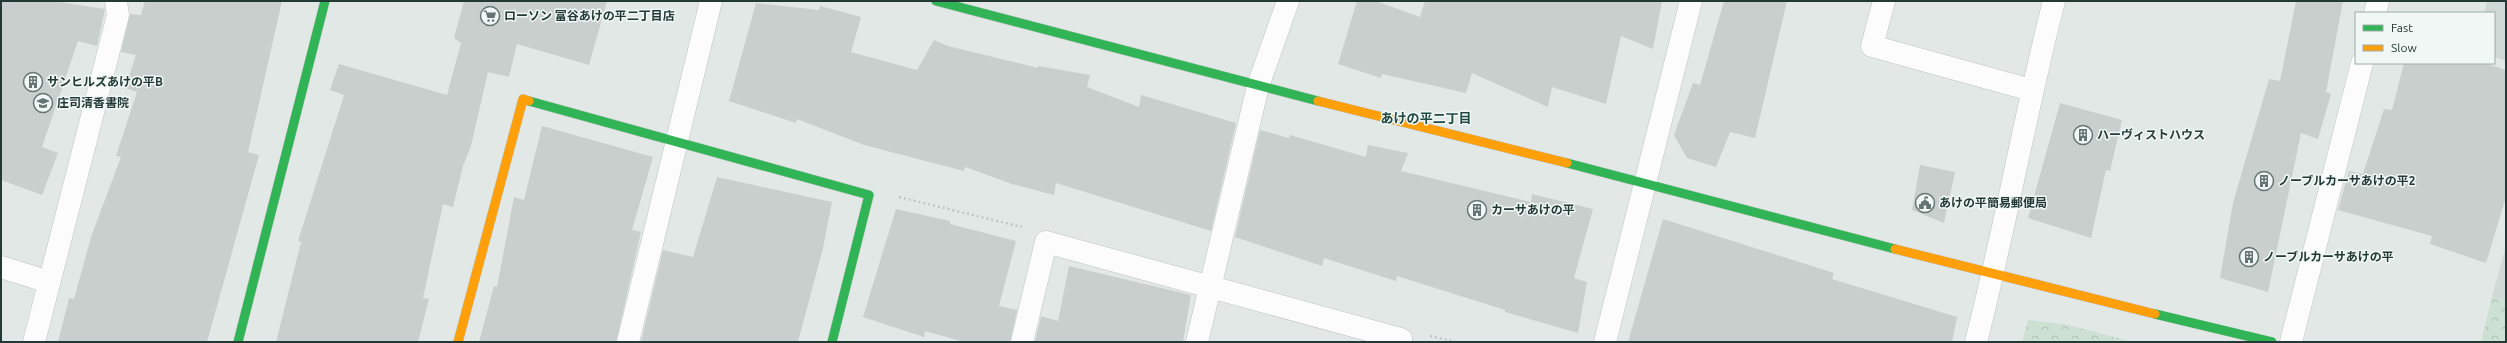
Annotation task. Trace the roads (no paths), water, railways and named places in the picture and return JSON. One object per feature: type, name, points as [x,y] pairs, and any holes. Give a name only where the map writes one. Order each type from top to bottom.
[{"type":"street","points":[[34,342],[118,15],[116,1]]},
{"type":"street","points":[[238,342],[325,1]]},
{"type":"street","points":[[628,342],[711,1]]},
{"type":"street","points":[[936,1],[1258,86],[1646,183],[1994,274],[2272,342]]},
{"type":"street","points":[[1197,342],[1258,86],[1288,1]]},
{"type":"street","points":[[1605,342],[1691,1]]},
{"type":"street","points":[[1884,1],[1872,46],[2031,90]]},
{"type":"street","points":[[1976,342],[1994,274],[2031,90],[2054,1]]},
{"type":"street","points":[[2375,12],[2378,1]]},
{"type":"street","points":[[2291,342],[2362,64]]},
{"type":"street","points":[[458,342],[523,99],[869,195],[832,342]]},
{"type":"street","points":[[1022,342],[1046,242],[1210,289],[1400,339],[1400,342]]},
{"type":"street","points":[[1,267],[49,282]]},
{"type":"place","name":"ローソン 富谷あけの平二丁目店","points":[[490,16]]},
{"type":"place","name":"サンヒルズあけの平B","points":[[33,82]]},
{"type":"place","name":"庄司清香書院","points":[[43,103]]},
{"type":"place","name":"ハーヴィストハウス","points":[[2083,135]]},
{"type":"place","name":"ノーブルカーサあけの平2","points":[[2264,181]]},
{"type":"place","name":"あけの平簡易郵便局","points":[[1925,203]]},
{"type":"place","name":"カーサあけの平","points":[[1477,210]]},
{"type":"place","name":"ノーブルカーサあけの平","points":[[2249,257]]},
{"type":"district","name":"あけの平二丁目","points":[[1426,118]]}]
